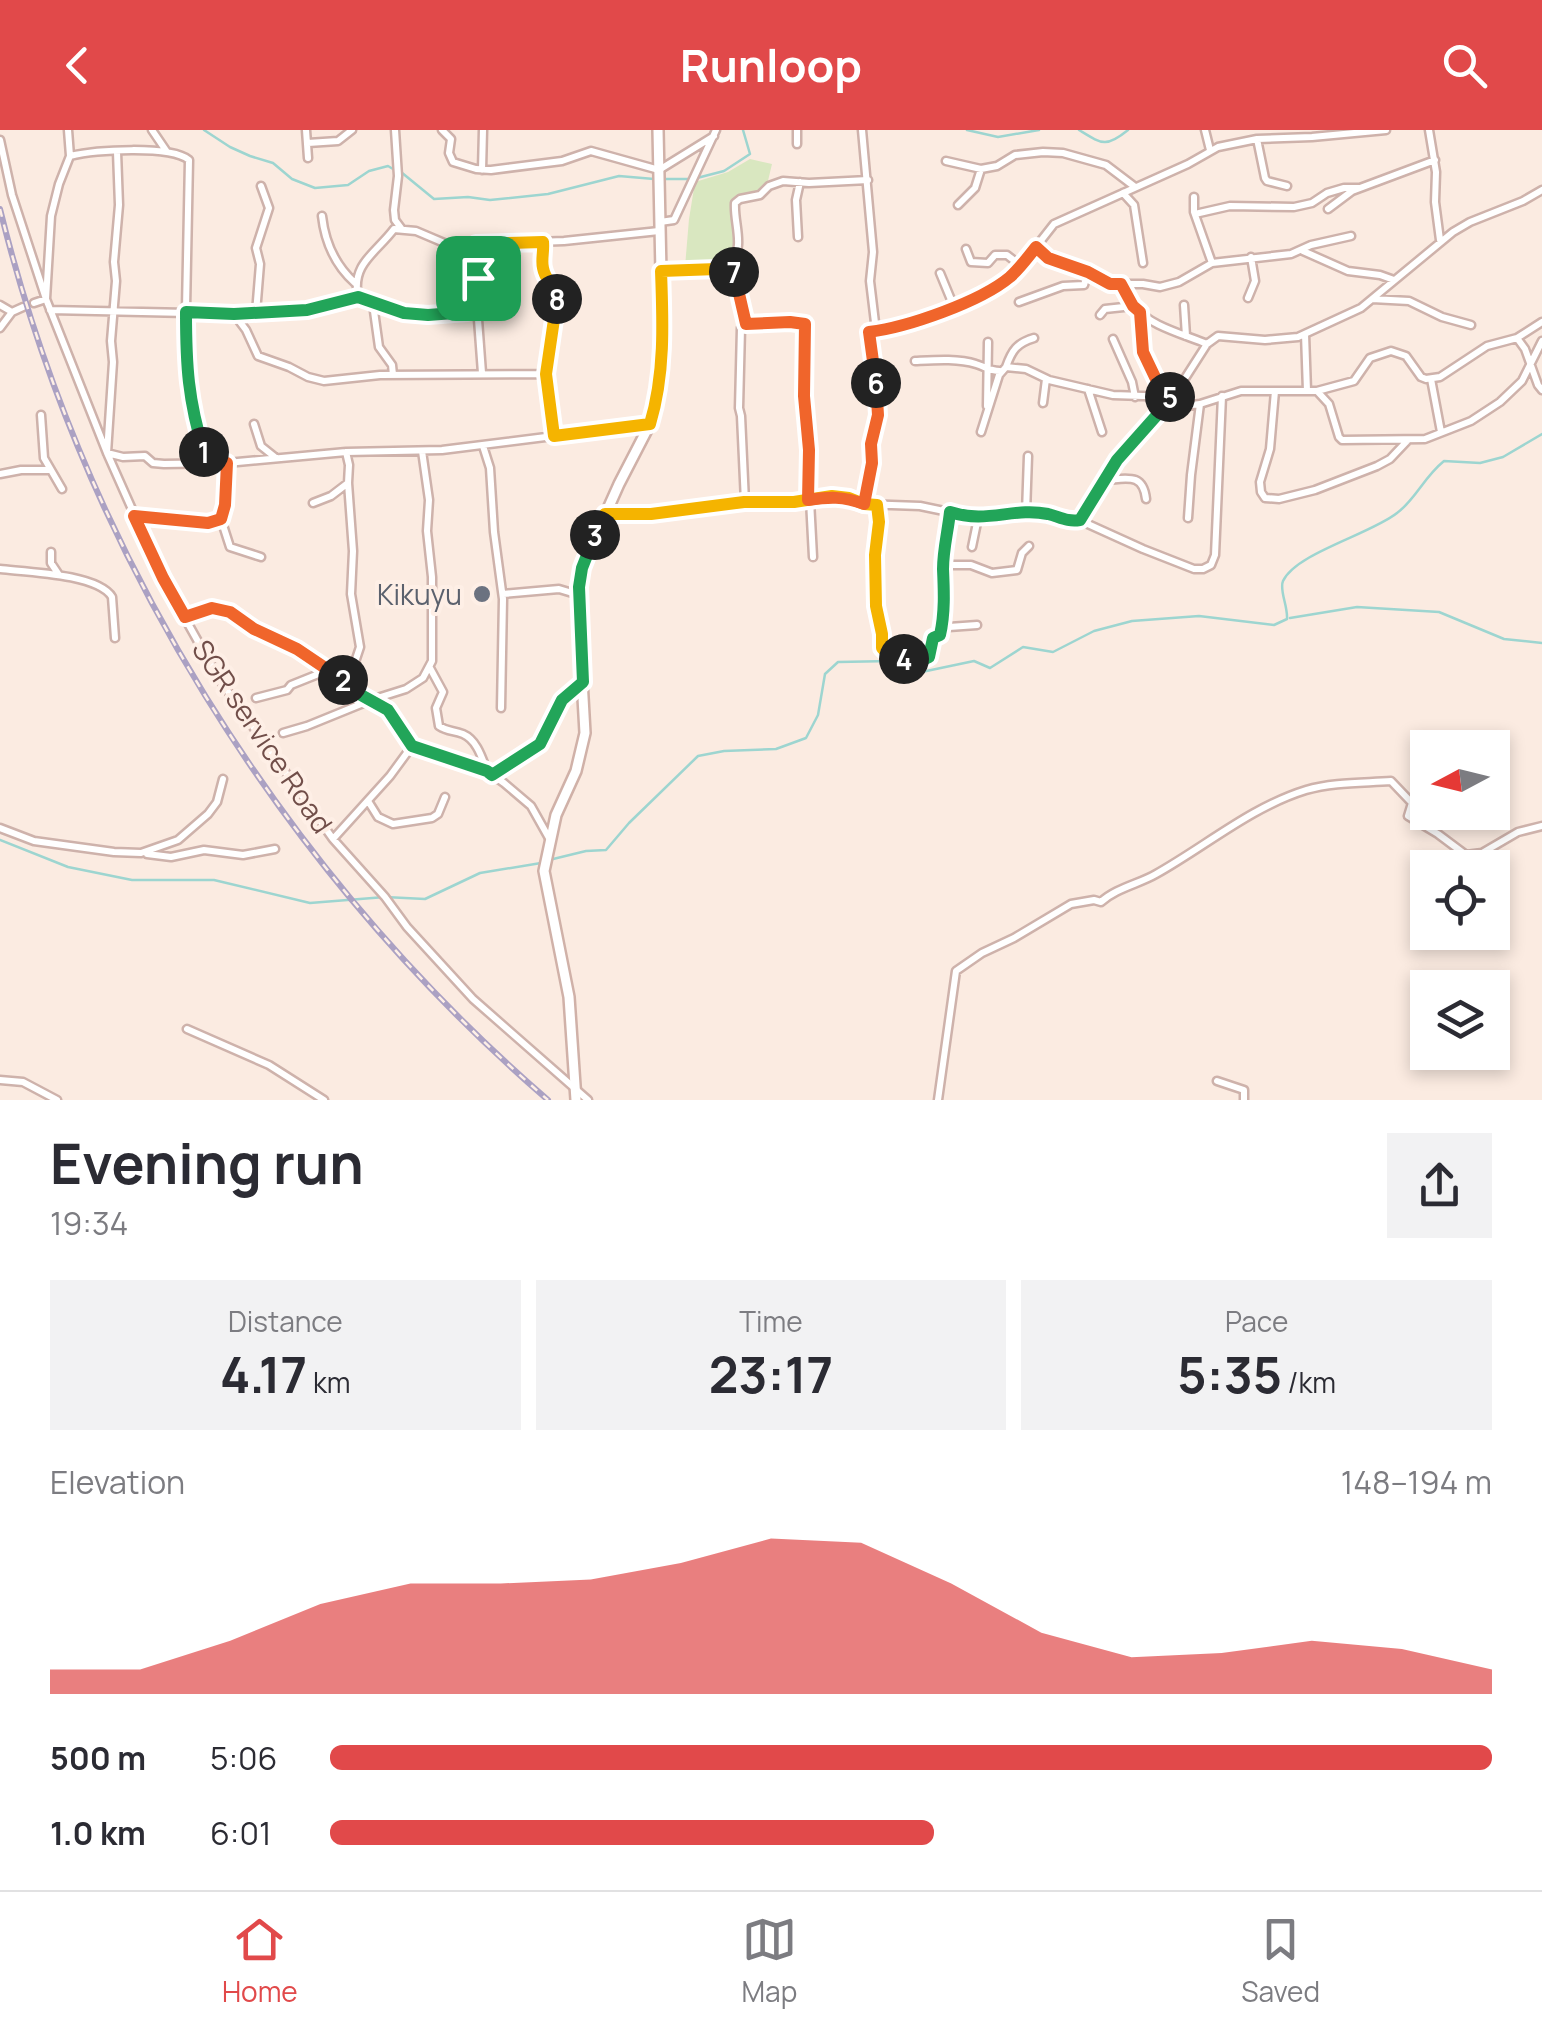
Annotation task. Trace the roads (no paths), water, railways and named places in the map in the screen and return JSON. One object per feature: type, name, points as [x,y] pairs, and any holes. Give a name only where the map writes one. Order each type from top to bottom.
[{"type":"main road","points":[[576,1095],[569,998],[544,871],[556,816],[585,733],[579,594],[582,568],[650,424],[660,386],[658,130]]},
{"type":"street","points":[[34,303],[46,299],[52,216],[70,156],[68,130]]},
{"type":"street","points":[[152,130],[167,152]]},
{"type":"street","points":[[306,130],[308,158]]},
{"type":"street","points":[[308,143],[338,141],[352,130]]},
{"type":"street","points":[[395,130],[398,171],[394,210],[395,220],[402,228]]},
{"type":"street","points":[[442,130],[451,139],[449,153],[453,162],[482,170],[562,161],[591,151],[659,176],[715,133]]},
{"type":"street","points":[[482,170],[483,130]]},
{"type":"street","points":[[797,130],[797,144]]},
{"type":"street","points":[[862,130],[876,331]]},
{"type":"street","points":[[1205,130],[1210,150]]},
{"type":"street","points":[[1275,138],[1285,130]]},
{"type":"street","points":[[864,504],[878,415],[869,332],[954,307],[998,286],[1063,218],[1188,164],[1210,150],[1258,139],[1386,130]]},
{"type":"street","points":[[1428,130],[1435,160],[1440,242]]},
{"type":"street","points":[[358,297],[359,269],[394,229],[416,231],[443,244],[476,244],[543,242],[659,227],[674,220],[715,133]]},
{"type":"street","points":[[1258,139],[1265,178],[1287,186]]},
{"type":"street","name":"SGR service Road","points":[[0,140],[12,194],[46,299],[107,452],[163,578],[219,679],[332,839],[407,927],[474,999],[576,1095],[588,1100]]},
{"type":"street","points":[[70,156],[86,152],[167,152],[189,160],[185,358],[193,416],[208,463]]},
{"type":"street","points":[[117,152],[119,205],[107,452],[145,456],[164,464],[227,463],[346,452],[483,446],[650,424]]},
{"type":"street","points":[[946,161],[981,170],[1015,156],[1063,153],[1106,165],[1136,187]]},
{"type":"street","points":[[1328,209],[1352,191],[1435,160]]},
{"type":"street","points":[[958,205],[975,188],[981,170]]},
{"type":"street","points":[[661,271],[717,269],[730,264],[738,249],[734,209],[737,201],[760,195],[775,183],[868,180]]},
{"type":"street","points":[[798,237],[796,200],[800,182]]},
{"type":"street","points":[[256,313],[260,264],[256,248],[268,208],[262,186]]},
{"type":"street","points":[[1195,214],[1230,206],[1294,207],[1344,188],[1360,188]]},
{"type":"street","points":[[1080,520],[1117,460],[1166,408],[1169,397],[1206,344],[1218,336],[1282,340],[1305,334],[1361,308],[1470,222],[1542,190]]},
{"type":"street","points":[[1122,193],[1134,205],[1143,263]]},
{"type":"street","points":[[1194,197],[1195,214],[1212,263]]},
{"type":"street","points":[[322,216],[336,261],[356,284]]},
{"type":"street","points":[[1036,247],[1048,258],[1110,284],[1160,288],[1212,263],[1291,254],[1351,236]]},
{"type":"street","points":[[543,242],[544,275],[557,295],[546,374],[554,436]]},
{"type":"street","points":[[476,244],[482,373]]},
{"type":"street","points":[[966,249],[975,264],[1007,254],[1020,266]]},
{"type":"street","points":[[1302,250],[1348,271],[1394,280]]},
{"type":"street","points":[[1248,298],[1255,280],[1251,257]]},
{"type":"street","points":[[730,264],[746,324]]},
{"type":"street","points":[[1019,302],[1063,286],[1084,285],[1088,272]]},
{"type":"street","points":[[940,273],[954,307]]},
{"type":"street","points":[[1121,284],[1140,312],[1206,344]]},
{"type":"street","points":[[50,310],[234,314],[307,310],[358,297],[404,313],[428,315],[467,312],[477,306]]},
{"type":"street","points":[[1372,299],[1409,301],[1471,325]]},
{"type":"street","points":[[373,303],[378,347],[392,366],[392,375]]},
{"type":"street","points":[[0,305],[12,312]]},
{"type":"street","points":[[1100,315],[1105,309],[1133,306]]},
{"type":"street","points":[[1184,306],[1186,336]]},
{"type":"street","points":[[0,328],[12,312],[23,307]]},
{"type":"street","points":[[1140,312],[1143,352],[1169,397]]},
{"type":"street","points":[[234,314],[258,356],[324,381],[392,375],[546,374]]},
{"type":"street","points":[[1166,408],[1200,404],[1251,390],[1318,390],[1354,381],[1370,358],[1391,351],[1406,356],[1421,377],[1440,377],[1487,346],[1517,338],[1542,322]]},
{"type":"street","points":[[744,502],[741,328],[746,324],[805,324],[804,396],[813,556]]},
{"type":"street","points":[[1305,334],[1307,390]]},
{"type":"street","points":[[982,432],[1014,348],[1034,338]]},
{"type":"street","points":[[1517,338],[1542,390]]},
{"type":"street","points":[[1114,339],[1134,396]]},
{"type":"street","points":[[1318,390],[1329,404],[1340,439],[1425,439],[1472,422],[1500,402],[1522,381],[1542,340]]},
{"type":"street","points":[[988,342],[988,412]]},
{"type":"street","points":[[915,361],[976,364],[986,370],[1026,369],[1046,379],[1113,395],[1169,397]]},
{"type":"street","points":[[1431,378],[1441,432]]},
{"type":"street","points":[[1043,403],[1046,379]]},
{"type":"street","points":[[1088,388],[1102,432]]},
{"type":"street","points":[[1275,390],[1270,449],[1260,482],[1266,498],[1279,499],[1314,490],[1377,466],[1390,460],[1408,440]]},
{"type":"street","points":[[605,514],[651,514],[832,496],[864,504],[920,506],[978,518],[1048,514],[1073,522],[1080,520],[1143,550],[1202,569],[1211,565],[1215,555],[1222,396]]},
{"type":"street","points":[[1188,518],[1200,404]]},
{"type":"street","points":[[40,415],[44,458],[62,489]]},
{"type":"street","points":[[254,424],[262,446],[276,459]]},
{"type":"street","points":[[483,446],[490,468],[502,594],[501,708]]},
{"type":"street","points":[[283,732],[406,689],[424,678],[433,656],[429,500],[422,450]]},
{"type":"street","points":[[343,679],[360,647],[351,594],[354,551],[346,452]]},
{"type":"street","points":[[1026,513],[1028,456]]},
{"type":"street","points":[[227,463],[221,519],[230,547],[261,557]]},
{"type":"street","points":[[0,474],[51,470]]},
{"type":"street","points":[[1104,480],[1142,482],[1146,499]]},
{"type":"street","points":[[313,504],[348,484]]},
{"type":"street","points":[[877,505],[876,606],[882,648],[889,655],[918,662],[929,657],[933,638],[940,635],[943,624],[943,565],[950,512]]},
{"type":"street","points":[[134,516],[208,523],[221,519]]},
{"type":"street","points":[[972,547],[978,518]]},
{"type":"street","points":[[943,565],[972,566],[992,572],[1017,570],[1022,553],[1029,546]]},
{"type":"street","points":[[51,552],[52,566],[60,576]]},
{"type":"street","points":[[0,569],[60,576],[104,587],[112,597],[115,638]]},
{"type":"street","points":[[502,594],[559,589],[579,594]]},
{"type":"street","points":[[185,617],[212,608],[230,612],[254,629],[297,649],[391,714],[412,746],[490,773],[531,806],[550,839]]},
{"type":"street","points":[[943,624],[976,626]]},
{"type":"street","points":[[429,667],[443,692],[436,708],[439,726],[447,732],[466,735],[490,773]]},
{"type":"street","points":[[256,698],[287,690],[327,671]]},
{"type":"street","points":[[490,773],[540,744],[562,700],[583,682]]},
{"type":"street","points":[[332,839],[412,746]]},
{"type":"street","points":[[140,853],[178,840],[208,814],[217,802],[223,779]]},
{"type":"street","points":[[938,1100],[956,971],[982,952],[1072,904],[1101,902],[1155,875],[1216,834],[1289,797],[1309,790],[1392,781],[1412,803],[1408,816],[1466,855],[1482,854],[1518,832],[1542,826]]},
{"type":"street","points":[[368,801],[378,818],[393,824],[432,818],[445,797]]},
{"type":"street","points":[[0,828],[34,840],[114,852],[171,856],[219,851],[237,855],[275,849]]},
{"type":"street","points":[[187,1029],[269,1065],[324,1100]]},
{"type":"street","points":[[0,1080],[24,1082],[57,1100]]},
{"type":"street","points":[[1217,1081],[1244,1090],[1244,1100]]},
{"type":"waterway","points":[[204,130],[230,147],[273,163],[292,179],[315,188],[348,185],[369,171],[388,166],[393,169]]},
{"type":"waterway","points":[[697,178],[724,171],[750,154],[743,130]]},
{"type":"waterway","points":[[967,130],[998,137],[1039,130]]},
{"type":"waterway","points":[[1079,130],[1104,142],[1128,130]]},
{"type":"waterway","points":[[401,172],[434,199],[490,200],[548,194],[619,176],[654,179]]},
{"type":"waterway","points":[[662,179],[689,179]]},
{"type":"waterway","points":[[549,860],[606,850],[698,756],[776,749],[806,738],[818,715],[825,674],[838,662],[892,661],[917,673],[974,661],[990,668],[1023,647],[1053,652],[1094,631],[1132,621],[1199,616],[1274,625],[1287,619],[1282,589],[1291,571],[1397,513],[1444,461],[1480,463],[1503,457],[1542,434]]},
{"type":"waterway","points":[[1290,618],[1357,607],[1439,612],[1504,639],[1542,643]]},
{"type":"waterway","points":[[0,840],[68,867],[132,880],[214,880],[310,903],[385,897],[425,899],[480,873],[541,863]]},
{"type":"railway","points":[[0,209],[37,336],[84,460],[140,581],[206,696],[280,807],[362,912],[452,1010],[548,1100]]},
{"type":"place","name":"Kikuyu","points":[[482,594]]}]
